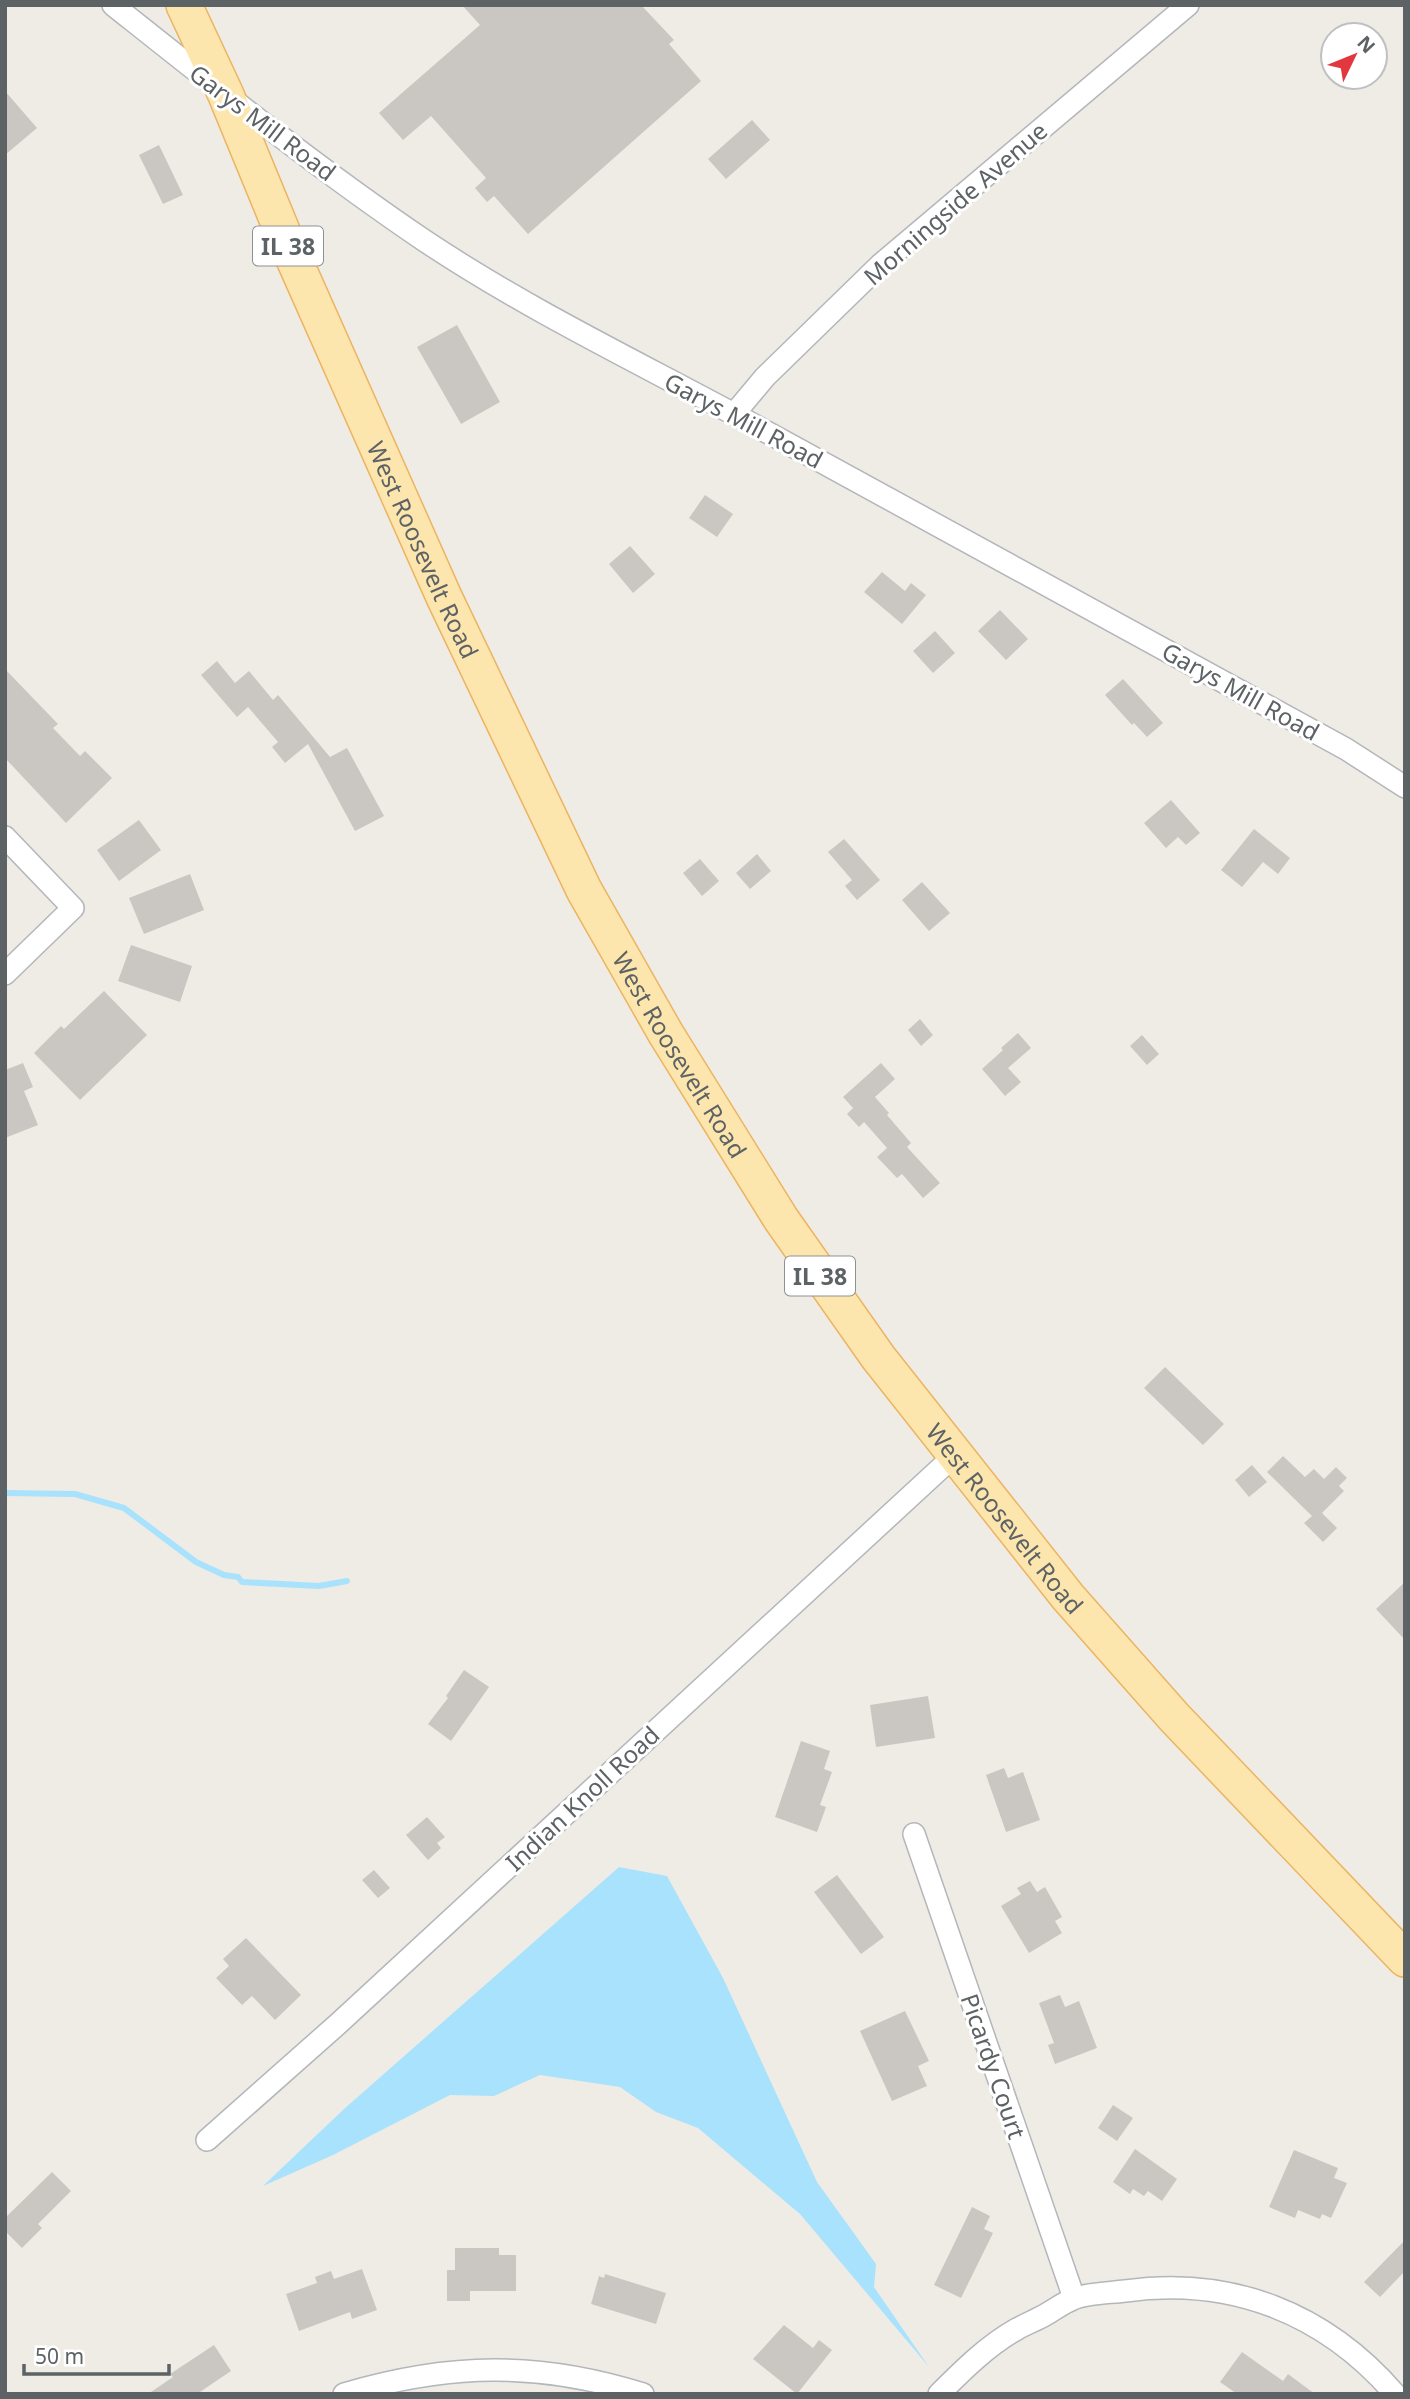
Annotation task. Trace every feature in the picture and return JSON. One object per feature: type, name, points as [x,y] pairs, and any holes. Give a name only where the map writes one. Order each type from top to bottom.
[{"type":"main road","name":"West Roosevelt Road","points":[[184,5],[226,95],[289,248],[444,597],[584,890],[666,1034],[781,1219],[878,1357],[1068,1597],[1121,1658],[1405,1959]]},
{"type":"street","name":"Garys Mill Road","points":[[113,5],[226,95],[427,242],[574,330],[734,414],[1346,748],[1405,787]]},
{"type":"street","name":"Morningside Avenue","points":[[734,414],[765,377],[880,265],[1188,5]]},
{"type":"street","points":[[5,837],[73,908],[5,974]]},
{"type":"street","name":"Indian Knoll Road","points":[[207,2140],[339,2024],[955,1455]]},
{"type":"street","name":"Picardy Court","points":[[915,1834],[1074,2298]]},
{"type":"street","points":[[939,2394],[971,2362],[997,2342],[1074,2298],[1186,2286],[1259,2301],[1300,2317],[1343,2344],[1366,2363],[1395,2394]]},
{"type":"street","points":[[344,2394],[410,2377],[462,2371],[521,2369],[583,2378],[643,2394]]},
{"type":"water","points":[[619,1867],[667,1876],[723,1978],[817,2182],[876,2264],[874,2287],[929,2367],[800,2214],[698,2128],[656,2112],[620,2087],[540,2075],[494,2096],[450,2095],[333,2155],[263,2186],[344,2109]]},
{"type":"building","points":[[462,5],[641,5],[674,40],[669,44],[701,81],[528,234],[494,196],[487,202],[475,188],[486,178],[431,116],[403,140],[379,113],[480,25]]},
{"type":"building","points":[[5,91],[37,128],[5,155]]},
{"type":"building","points":[[752,120],[770,140],[726,179],[708,159]]},
{"type":"building","points":[[159,145],[183,195],[163,204],[139,155]]},
{"type":"building","points":[[457,325],[500,402],[461,424],[417,347]]},
{"type":"building","points":[[705,495],[733,514],[717,537],[689,518]]},
{"type":"building","points":[[630,546],[655,574],[633,593],[609,564]]},
{"type":"building","points":[[882,572],[905,591],[911,583],[926,595],[902,624],[864,592]]},
{"type":"building","points":[[1000,610],[1028,639],[1006,660],[978,631]]},
{"type":"building","points":[[935,631],[955,653],[933,673],[913,651]]},
{"type":"building","points":[[217,661],[235,683],[249,671],[273,700],[278,695],[330,757],[347,748],[384,816],[355,831],[308,744],[285,763],[272,747],[278,742],[248,707],[237,717],[201,675]]},
{"type":"building","points":[[5,669],[58,724],[53,728],[80,756],[85,751],[112,778],[66,823],[5,758]]},
{"type":"building","points":[[1123,679],[1163,723],[1147,737],[1134,723],[1132,725],[1105,695]]},
{"type":"building","points":[[1171,800],[1200,833],[1186,845],[1178,837],[1166,848],[1144,823]]},
{"type":"building","points":[[139,820],[161,850],[119,881],[97,850]]},
{"type":"building","points":[[1254,829],[1290,858],[1278,874],[1263,862],[1242,887],[1221,870]]},
{"type":"building","points":[[844,839],[880,880],[857,900],[845,886],[852,880],[828,852]]},
{"type":"building","points":[[757,854],[771,871],[750,889],[736,873]]},
{"type":"building","points":[[700,859],[719,881],[702,896],[683,873]]},
{"type":"building","points":[[190,874],[204,910],[144,934],[129,898]]},
{"type":"building","points":[[922,882],[950,913],[929,931],[902,900]]},
{"type":"building","points":[[131,945],[192,966],[180,1002],[118,981]]},
{"type":"building","points":[[104,991],[147,1035],[80,1100],[34,1053],[61,1026],[64,1029]]},
{"type":"building","points":[[920,1019],[933,1035],[921,1046],[908,1030]]},
{"type":"building","points":[[1018,1033],[1031,1048],[1008,1068],[1021,1082],[1005,1096],[982,1069]]},
{"type":"building","points":[[1142,1035],[1159,1054],[1147,1065],[1130,1046]]},
{"type":"building","points":[[23,1063],[33,1087],[24,1091],[38,1125],[5,1138],[5,1070]]},
{"type":"building","points":[[881,1063],[895,1079],[875,1097],[911,1143],[907,1147],[940,1183],[923,1198],[902,1174],[897,1178],[877,1157],[887,1148],[864,1122],[859,1127],[847,1114],[853,1108],[843,1097]]},
{"type":"building","points":[[1165,1367],[1224,1424],[1203,1445],[1144,1388]]},
{"type":"building","points":[[1283,1456],[1305,1477],[1314,1469],[1324,1479],[1336,1467],[1347,1478],[1339,1486],[1344,1491],[1322,1513],[1337,1528],[1323,1542],[1304,1523],[1312,1516],[1267,1472]]},
{"type":"building","points":[[1252,1465],[1267,1482],[1249,1497],[1235,1480]]},
{"type":"building","points":[[1405,1582],[1405,1640],[1376,1609]]},
{"type":"building","points":[[464,1670],[489,1687],[451,1741],[428,1724],[448,1698],[446,1696]]},
{"type":"building","points":[[928,1696],[935,1738],[876,1747],[870,1705]]},
{"type":"building","points":[[801,1741],[830,1751],[824,1769],[832,1772],[820,1805],[826,1807],[817,1832],[775,1817]]},
{"type":"building","points":[[1004,1768],[1008,1778],[1023,1772],[1040,1820],[1006,1832],[986,1775]]},
{"type":"building","points":[[427,1817],[445,1837],[437,1843],[441,1848],[428,1860],[406,1835]]},
{"type":"building","points":[[374,1870],[390,1888],[378,1898],[362,1880]]},
{"type":"building","points":[[837,1875],[884,1937],[861,1954],[814,1892]]},
{"type":"building","points":[[1030,1881],[1037,1892],[1045,1887],[1062,1917],[1055,1921],[1062,1933],[1029,1953],[1001,1906],[1021,1894],[1017,1888]]},
{"type":"building","points":[[246,1938],[301,1995],[275,2020],[252,1996],[242,2005],[216,1978],[229,1966],[223,1959]]},
{"type":"building","points":[[1060,1995],[1065,2007],[1079,2001],[1097,2048],[1055,2064],[1048,2045],[1054,2043],[1039,2003]]},
{"type":"building","points":[[905,2011],[929,2061],[918,2066],[927,2086],[892,2101],[860,2031]]},
{"type":"building","points":[[1113,2105],[1133,2118],[1117,2141],[1098,2128]]},
{"type":"building","points":[[1135,2149],[1177,2179],[1162,2201],[1148,2191],[1144,2196],[1133,2189],[1130,2194],[1113,2182]]},
{"type":"building","points":[[1294,2150],[1338,2168],[1334,2178],[1347,2183],[1331,2218],[1322,2214],[1320,2219],[1298,2210],[1295,2218],[1269,2207]]},
{"type":"building","points":[[52,2172],[71,2191],[38,2224],[42,2228],[22,2248],[5,2231],[5,2218]]},
{"type":"building","points":[[972,2207],[990,2216],[984,2229],[993,2233],[961,2298],[934,2285]]},
{"type":"building","points":[[1405,2240],[1405,2271],[1380,2297],[1364,2282]]},
{"type":"building","points":[[455,2248],[499,2248],[499,2255],[516,2255],[516,2291],[470,2291],[470,2301],[447,2301],[447,2270],[455,2270]]},
{"type":"building","points":[[362,2269],[377,2310],[352,2319],[350,2312],[299,2331],[286,2294],[317,2283],[315,2277],[331,2271],[334,2279]]},
{"type":"building","points":[[605,2274],[666,2293],[656,2324],[591,2304],[599,2276],[604,2278]]},
{"type":"building","points":[[784,2325],[813,2348],[819,2340],[832,2350],[797,2394],[753,2359]]},
{"type":"building","points":[[214,2345],[231,2371],[197,2394],[148,2394],[173,2377],[170,2374]]},
{"type":"building","points":[[1242,2352],[1283,2381],[1288,2374],[1315,2394],[1237,2394],[1220,2382]]},
{"type":"waterway","points":[[5,1493],[75,1494],[124,1508],[196,1562],[224,1575],[238,1577],[242,1582],[319,1586],[347,1581]]}]
